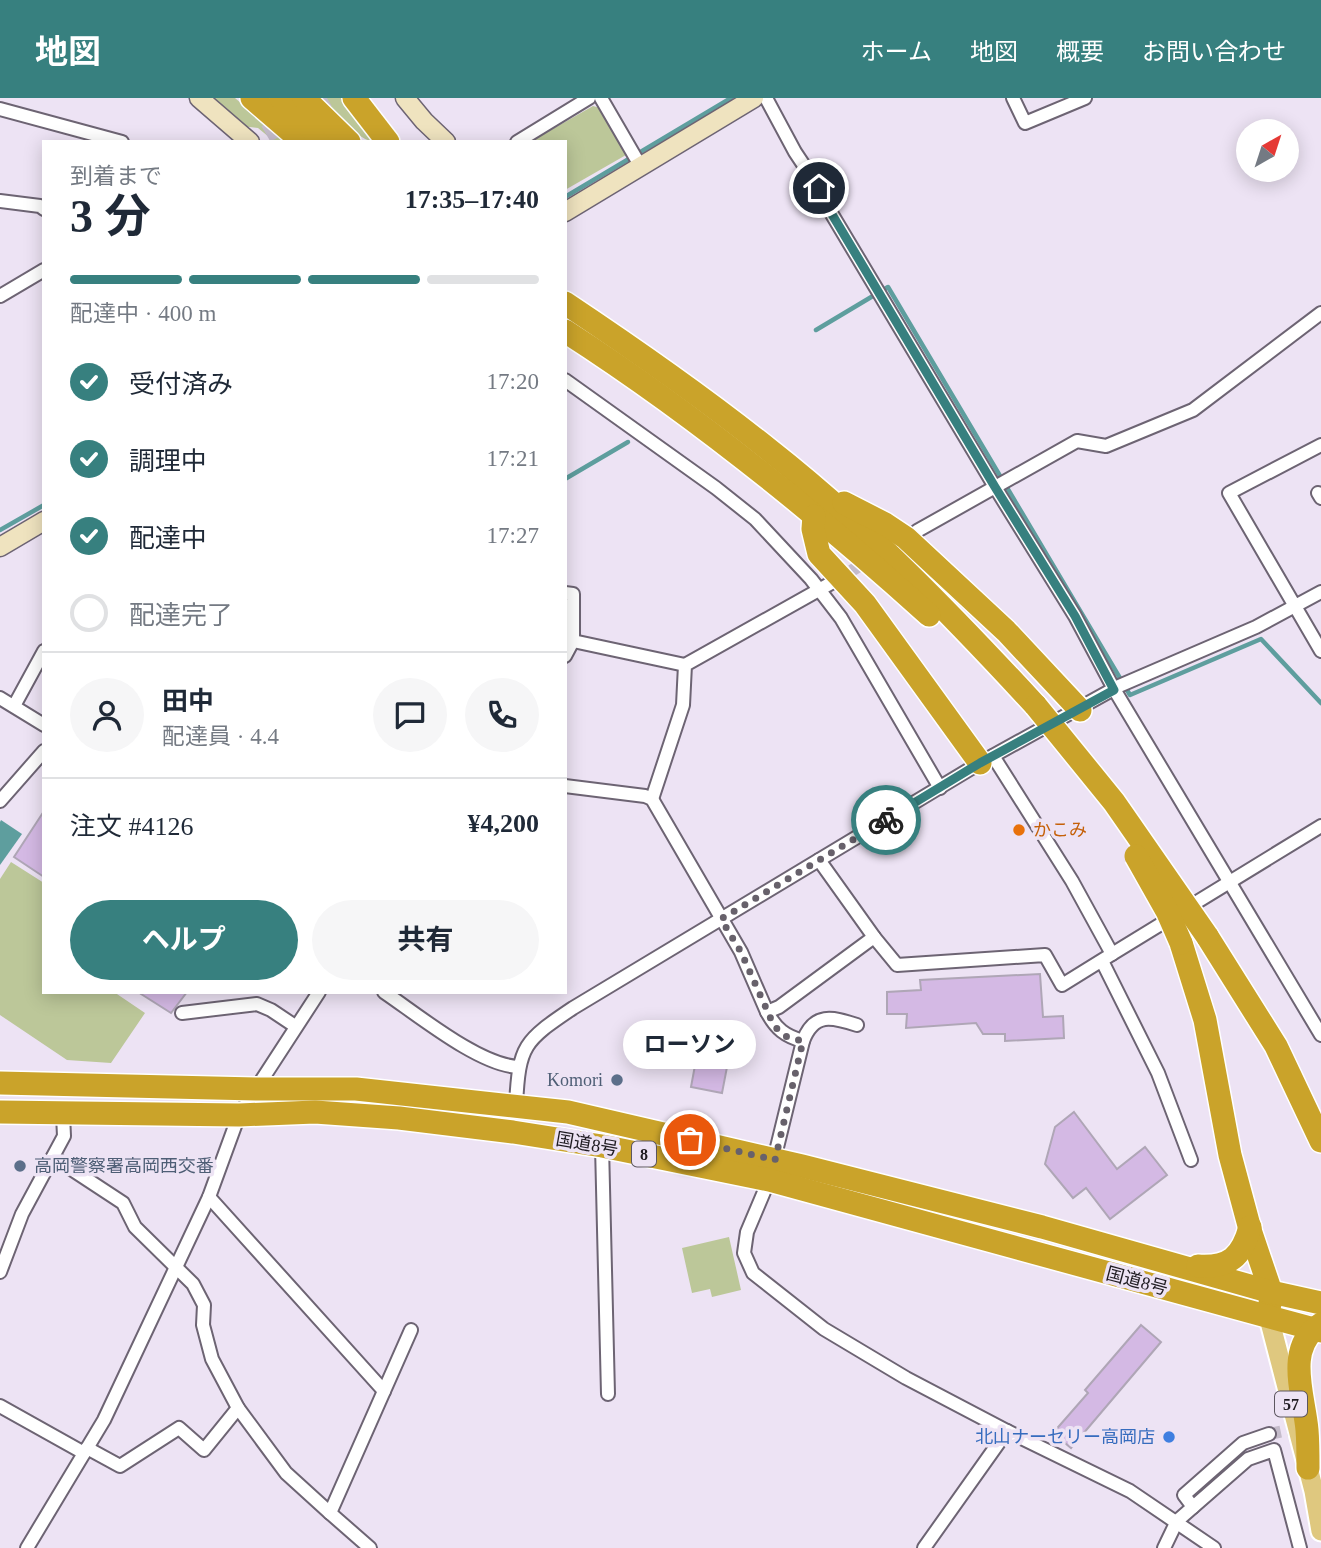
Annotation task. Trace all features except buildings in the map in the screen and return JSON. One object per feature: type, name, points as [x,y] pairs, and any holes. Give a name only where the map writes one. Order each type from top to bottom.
[{"type":"highway","points":[[252,98],[301,140]]},
{"type":"highway","points":[[281,98],[323,140]]},
{"type":"highway","points":[[304,98],[347,140]]},
{"type":"highway","points":[[354,98],[386,140]]},
{"type":"highway","points":[[567,288],[679,370],[870,537],[929,594],[1032,709],[1114,802],[1207,936],[1276,1046],[1321,1141]]},
{"type":"highway","points":[[567,304],[769,449]]},
{"type":"highway","points":[[567,332],[693,420],[814,516],[949,632],[1032,709],[1083,778],[1135,854],[1167,911],[1181,943],[1205,1020],[1230,1155],[1271,1292],[1274,1319]]},
{"type":"highway","points":[[799,476],[906,538],[1006,631],[1080,710]]},
{"type":"highway","points":[[814,516],[813,528],[819,554],[865,604],[986,760]]},
{"type":"highway","name":"国道8号","points":[[0,1083],[356,1089],[568,1112],[611,1121],[1274,1319],[1319,1324]]},
{"type":"highway","name":"国道8号","points":[[0,1112],[63,1115],[315,1112],[399,1118],[513,1132],[772,1170],[1042,1227],[1271,1292],[1321,1303]]},
{"type":"highway","points":[[1174,1264],[1216,1267],[1233,1259],[1245,1246],[1250,1227]]},
{"type":"highway","points":[[1308,1468],[1308,1431],[1298,1363],[1305,1340],[1319,1324]]},
{"type":"main road","name":"57","points":[[1274,1319],[1321,1531]]},
{"type":"street","points":[[199,98],[256,139]]},
{"type":"street","points":[[405,98],[444,140]]},
{"type":"street","points":[[520,140],[589,98]]},
{"type":"street","points":[[601,98],[641,167]]},
{"type":"street","points":[[567,211],[754,98]]},
{"type":"street","points":[[766,98],[884,301],[1002,483],[1075,616],[1121,686],[1228,882],[1321,1035]]},
{"type":"street","points":[[1013,98],[1025,123],[1086,98]]},
{"type":"street","points":[[0,109],[115,140]]},
{"type":"street","points":[[0,201],[42,208]]},
{"type":"street","points":[[0,296],[42,271]]},
{"type":"street","points":[[916,531],[1076,440],[1106,446],[1193,410],[1321,313]]},
{"type":"street","points":[[567,381],[755,519],[820,590],[841,618],[940,788]]},
{"type":"street","points":[[1321,444],[1229,492],[1321,651]]},
{"type":"street","points":[[0,547],[42,522]]},
{"type":"street","points":[[573,640],[685,665],[833,582]]},
{"type":"street","points":[[516,1105],[518,1067],[524,1049],[539,1031],[986,760],[1121,686],[1256,627],[1321,592]]},
{"type":"street","points":[[567,593],[573,594],[573,640],[567,652]]},
{"type":"street","points":[[15,706],[42,655]]},
{"type":"street","points":[[652,799],[682,705],[685,665]]},
{"type":"street","points":[[0,698],[42,724]]},
{"type":"street","points":[[0,801],[42,753]]},
{"type":"street","points":[[986,760],[1072,881],[1157,1073],[1191,1160]]},
{"type":"street","points":[[567,786],[652,799],[741,952],[774,1026],[787,1037],[803,1041]]},
{"type":"street","points":[[819,860],[897,965],[1045,955],[1062,985],[1321,827]]},
{"type":"street","points":[[767,1012],[779,1007],[874,937]]},
{"type":"street","points":[[28,1548],[104,1420],[209,1197],[239,1115],[318,994]]},
{"type":"street","points":[[387,994],[481,1057],[506,1066],[518,1067]]},
{"type":"street","points":[[182,1013],[257,1004],[295,1026]]},
{"type":"street","points":[[858,1025],[838,1019],[819,1020],[808,1028],[772,1170],[747,1232],[744,1253],[753,1273],[824,1329],[906,1378],[1007,1432],[1130,1491],[1214,1548]]},
{"type":"street","points":[[0,1272],[22,1214],[64,1136],[63,1115]]},
{"type":"street","points":[[603,1146],[608,1394]]},
{"type":"street","points":[[52,1157],[123,1203],[135,1227],[193,1284],[204,1305],[203,1325],[212,1359],[238,1408],[286,1473],[370,1548]]},
{"type":"street","points":[[209,1197],[384,1391]]},
{"type":"street","points":[[330,1513],[411,1330]]},
{"type":"street","points":[[0,1406],[120,1466],[179,1428],[204,1450],[238,1408]]},
{"type":"street","points":[[924,1548],[1007,1432]]},
{"type":"street","points":[[1194,1507],[1184,1495],[1243,1443],[1269,1434]]},
{"type":"street","points":[[1164,1548],[1177,1521],[1248,1459],[1274,1450],[1300,1548]]},
{"type":"shaded area","points":[[209,98],[235,98],[285,140],[273,140],[258,128],[241,126]]},
{"type":"shaded area","points":[[320,98],[343,98],[374,140],[361,137]]},
{"type":"shaded area","points":[[593,106],[600,108],[626,155],[567,189],[567,140],[534,140]]},
{"type":"shaded area","points":[[1,820],[22,834],[0,865],[0,822]]},
{"type":"shaded area","points":[[11,862],[42,882],[42,994],[117,994],[145,1013],[111,1063],[67,1060],[0,1015],[0,879]]},
{"type":"shaded area","points":[[729,1237],[741,1290],[712,1297],[710,1289],[692,1293],[682,1248]]},
{"type":"waterway","points":[[567,196],[731,98]]},
{"type":"waterway","points":[[816,330],[888,287],[1130,695],[1261,639],[1321,703]]},
{"type":"waterway","points":[[567,478],[628,442]]},
{"type":"waterway","points":[[0,530],[42,506]]},
{"type":"tunnel","points":[[266,134],[327,98]]},
{"type":"tunnel","points":[[836,580],[871,559]]},
{"type":"tunnel","points":[[1269,1434],[1303,1427]]},
{"type":"way so far","points":[[690,1140],[775,1160],[803,1041],[787,1037],[774,1026],[741,952],[721,919],[886,820]]},
{"type":"place","name":"かこみ","points":[[1019,830]]},
{"type":"place","name":"Komori","points":[[617,1080]]},
{"type":"place","name":"ローソン","points":[[690,1140]]},
{"type":"place","name":"高岡警察署高岡西交番","points":[[20,1166]]},
{"type":"place","name":"北山ナーセリー高岡店","points":[[1169,1437]]},
{"type":"route","points":[[819,188],[824,201],[995,487],[1075,616],[1114,690],[980,763],[886,820]]}]
